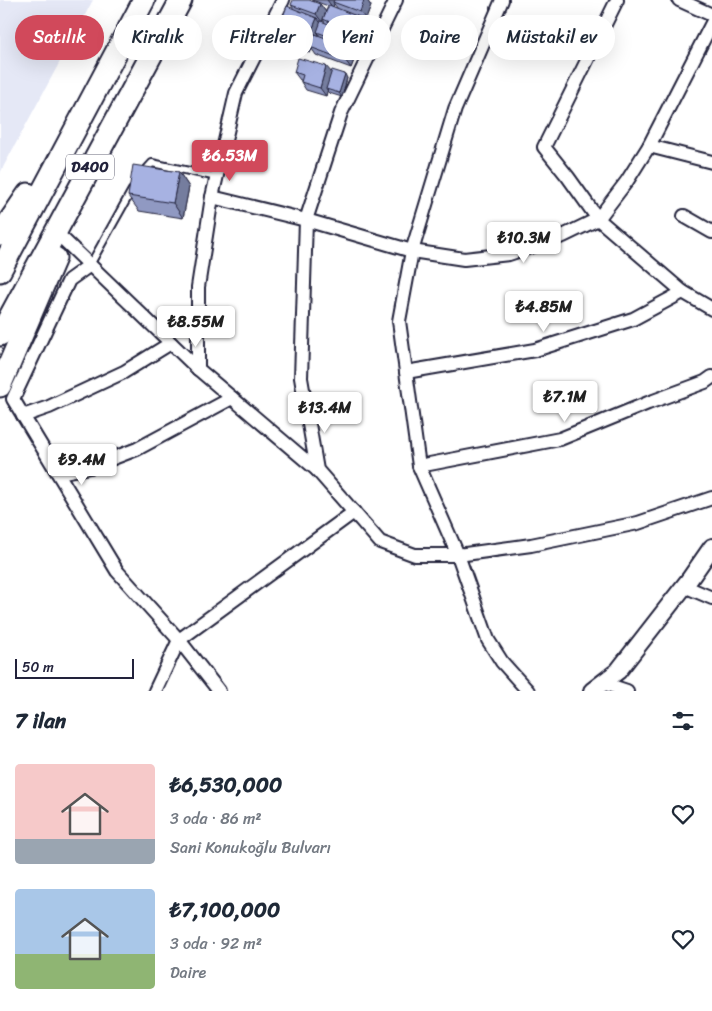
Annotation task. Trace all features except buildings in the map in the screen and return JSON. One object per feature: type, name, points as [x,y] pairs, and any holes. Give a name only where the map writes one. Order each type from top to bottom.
[{"type":"highway","name":"D400","points":[[0,271],[144,0]]},
{"type":"highway","name":"D400","points":[[0,335],[181,0]]},
{"type":"highway","points":[[0,235],[86,110]]},
{"type":"highway","points":[[0,386],[113,124]]},
{"type":"street","points":[[198,369],[198,287],[212,197],[236,93],[283,0]]},
{"type":"street","points":[[317,470],[301,378],[306,220],[341,113],[396,0]]},
{"type":"street","points":[[502,0],[455,109],[412,252],[399,321],[419,466],[458,555],[488,640],[502,662],[528,691]]},
{"type":"street","points":[[617,0],[544,147],[568,176],[598,219],[683,292],[712,309]]},
{"type":"street","points":[[679,0],[712,15]]},
{"type":"street","points":[[212,197],[306,220],[412,252],[464,258],[509,254],[563,236],[598,219],[627,181],[649,146],[712,23]]},
{"type":"street","points":[[649,146],[712,162]]},
{"type":"street","points":[[684,216],[712,232]]},
{"type":"street","points":[[64,239],[198,369],[317,470],[380,542],[415,555],[458,555],[531,545],[638,524],[712,498]]},
{"type":"street","points":[[90,265],[69,280],[13,399],[117,570],[179,640],[219,691]]},
{"type":"street","points":[[406,372],[535,350],[633,319],[683,292]]},
{"type":"street","points":[[23,416],[48,407],[124,372],[172,343]]},
{"type":"street","points":[[419,466],[560,439],[648,402],[704,382],[712,377]]},
{"type":"street","points":[[58,473],[90,467],[137,449],[232,398]]},
{"type":"street","points":[[155,691],[179,640],[354,512]]},
{"type":"street","points":[[598,687],[618,671],[712,547]]},
{"type":"street","points":[[684,586],[712,598]]},
{"type":"street","points":[[598,687],[628,691]]},
{"type":"lane","points":[[139,177],[152,163],[217,177]]},
{"type":"lane","points":[[90,265],[135,185]]},
{"type":"shaded area","points":[[0,0],[93,0],[85,15],[15,15],[15,60],[61,60],[0,173]]}]
